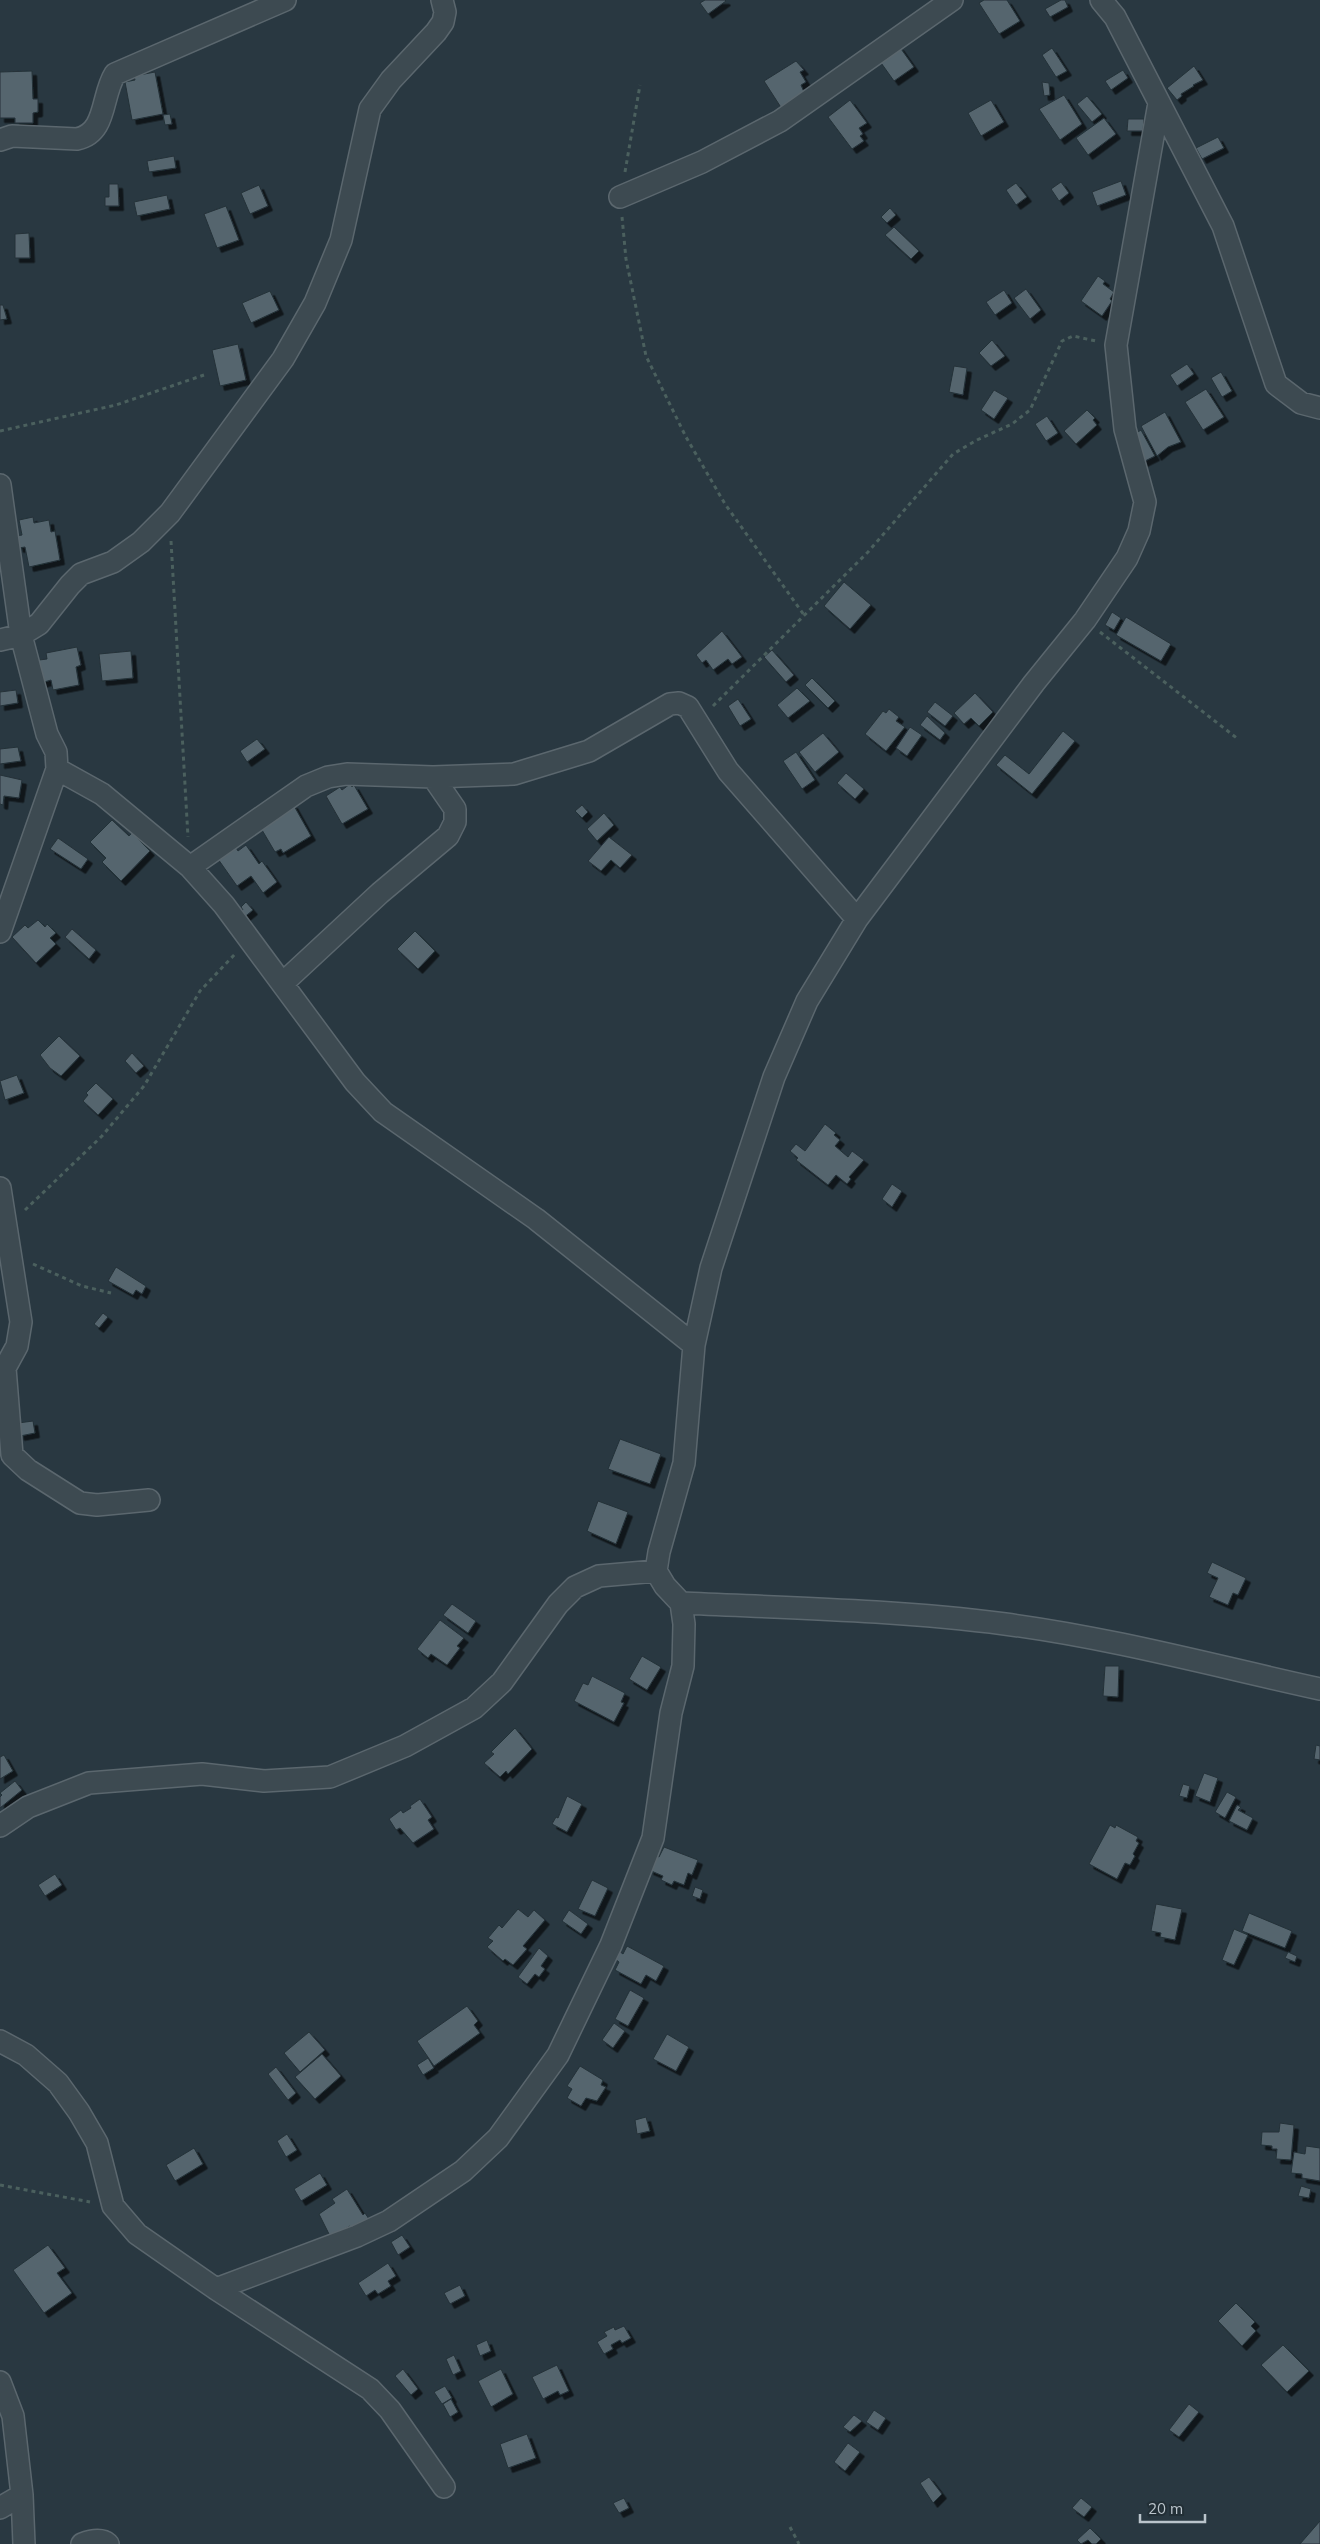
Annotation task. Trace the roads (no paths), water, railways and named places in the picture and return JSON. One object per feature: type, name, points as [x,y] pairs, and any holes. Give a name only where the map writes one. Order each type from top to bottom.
[{"type":"street","points":[[0,140],[12,136],[78,139],[88,137],[98,127],[109,84],[115,74],[286,0]]},
{"type":"street","points":[[0,640],[20,635],[46,618],[70,585],[81,574],[126,555],[170,513],[282,359],[315,304],[342,240],[370,109],[391,80],[443,22],[445,12],[442,0]]},
{"type":"street","points":[[620,197],[702,162],[780,121],[952,0]]},
{"type":"street","points":[[1101,0],[1115,17],[1223,226],[1276,384],[1301,403],[1320,408]]},
{"type":"street","points":[[216,2289],[357,2236],[389,2221],[463,2171],[498,2138],[558,2055],[612,1945],[653,1838],[670,1713],[683,1666],[684,1624],[681,1603],[665,1586],[656,1571],[659,1552],[684,1463],[694,1345],[711,1268],[774,1077],[807,1001],[858,919],[1034,683],[1085,620],[1127,558],[1139,531],[1145,502],[1125,429],[1116,345],[1159,102]]},
{"type":"street","points":[[0,485],[20,635],[48,734],[56,752],[57,769],[2,924]]},
{"type":"street","points":[[190,867],[306,786],[328,777],[347,774],[434,777],[514,774],[589,751],[670,704],[679,703],[688,707],[698,720],[728,771],[858,919]]},
{"type":"street","points":[[57,769],[102,794],[190,867],[283,983],[356,1082],[383,1112],[536,1218],[694,1345]]},
{"type":"street","points":[[283,983],[380,893],[448,836],[455,822],[455,809],[434,777]]},
{"type":"street","points":[[0,1188],[21,1322],[17,1346],[3,1369],[10,1448],[16,1462],[80,1504],[97,1505],[149,1500]]},
{"type":"street","points":[[0,1826],[28,1807],[89,1783],[202,1774],[264,1781],[330,1777],[405,1746],[474,1708],[502,1682],[558,1604],[575,1587],[599,1576],[656,1571]]},
{"type":"street","points":[[681,1603],[885,1613],[1006,1624],[1125,1645],[1320,1689]]},
{"type":"street","points":[[0,2041],[26,2056],[58,2083],[79,2112],[97,2143],[113,2206],[137,2234],[216,2289],[370,2389],[390,2410],[444,2488]]},
{"type":"street","points":[[0,2382],[13,2416],[22,2495],[24,2544]]},
{"type":"street","points":[[0,2508],[22,2495]]},
{"type":"street","points":[[82,2544],[92,2540],[105,2541],[108,2544]]}]
